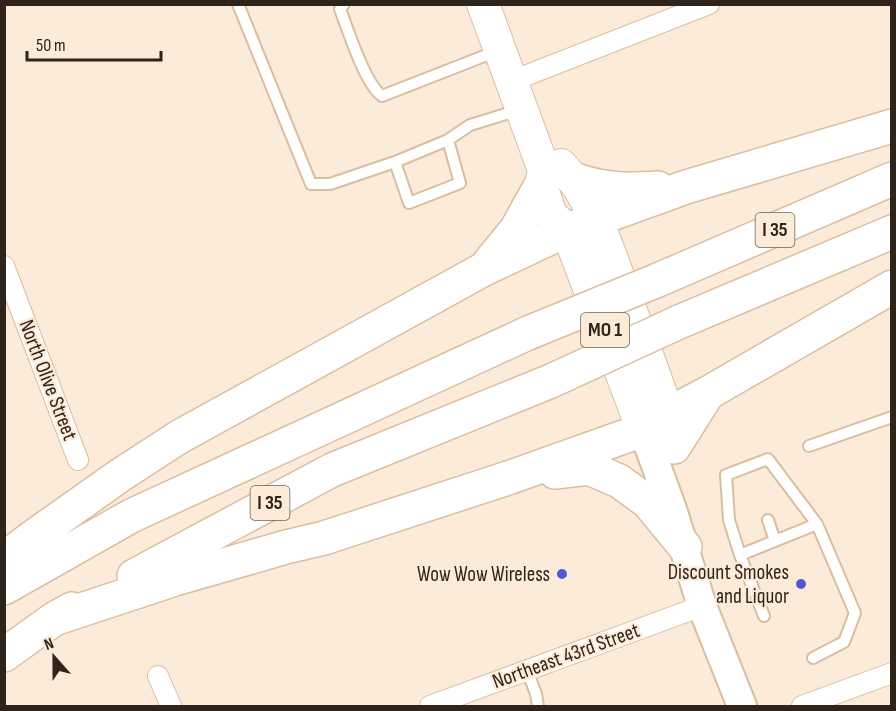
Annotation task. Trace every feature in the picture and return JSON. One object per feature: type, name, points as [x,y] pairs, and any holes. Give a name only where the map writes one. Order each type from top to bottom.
[{"type":"highway","points":[[4,559],[111,481],[179,437],[484,269],[581,225],[687,187],[891,126]]},
{"type":"highway","points":[[484,269],[516,230],[553,178],[603,188],[638,190],[687,187]]},
{"type":"highway","name":"I 35","points":[[4,588],[131,516],[528,333],[658,280],[891,179]]},
{"type":"highway","name":"I 35","points":[[4,656],[54,619],[332,470],[551,381],[679,322],[891,232]]},
{"type":"highway","points":[[54,619],[175,579],[324,538],[508,478],[656,422],[891,287]]},
{"type":"highway","points":[[674,447],[708,393]]},
{"type":"highway","points":[[508,478],[589,468],[619,481],[648,502],[685,547]]},
{"type":"main road","name":"MO 1","points":[[483,4],[522,108],[553,178],[556,179],[569,211],[581,225],[656,422],[670,502],[702,606],[742,706]]},
{"type":"main road","name":"MO 1","points":[[656,422],[674,447],[670,502]]},
{"type":"street","points":[[522,108],[709,4]]},
{"type":"street","name":"North Olive Street","points":[[4,266],[10,294],[78,460]]},
{"type":"street","name":"Northeast 43rd Street","points":[[433,706],[702,606]]},
{"type":"street","points":[[802,706],[832,701],[891,674]]},
{"type":"street","points":[[158,676],[171,706]]},
{"type":"lane","points":[[238,4],[311,184],[330,184],[395,162],[448,140],[470,125],[522,108]]},
{"type":"lane","points":[[344,4],[340,9],[362,64],[376,92],[382,96],[500,50]]},
{"type":"lane","points":[[395,162],[409,203],[460,183],[448,140]]},
{"type":"lane","points":[[808,446],[891,417]]},
{"type":"lane","points":[[764,616],[729,520],[726,475],[748,470],[768,459],[818,524],[855,613],[844,642],[813,658]]},
{"type":"lane","points":[[768,520],[775,541]]},
{"type":"lane","points":[[740,555],[818,524]]},
{"type":"lane","points":[[527,670],[538,706]]},
{"type":"place","name":"Wow Wow Wireless","points":[[562,574]]},
{"type":"place","name":"Discount Smokes and Liquor","points":[[801,584]]}]
